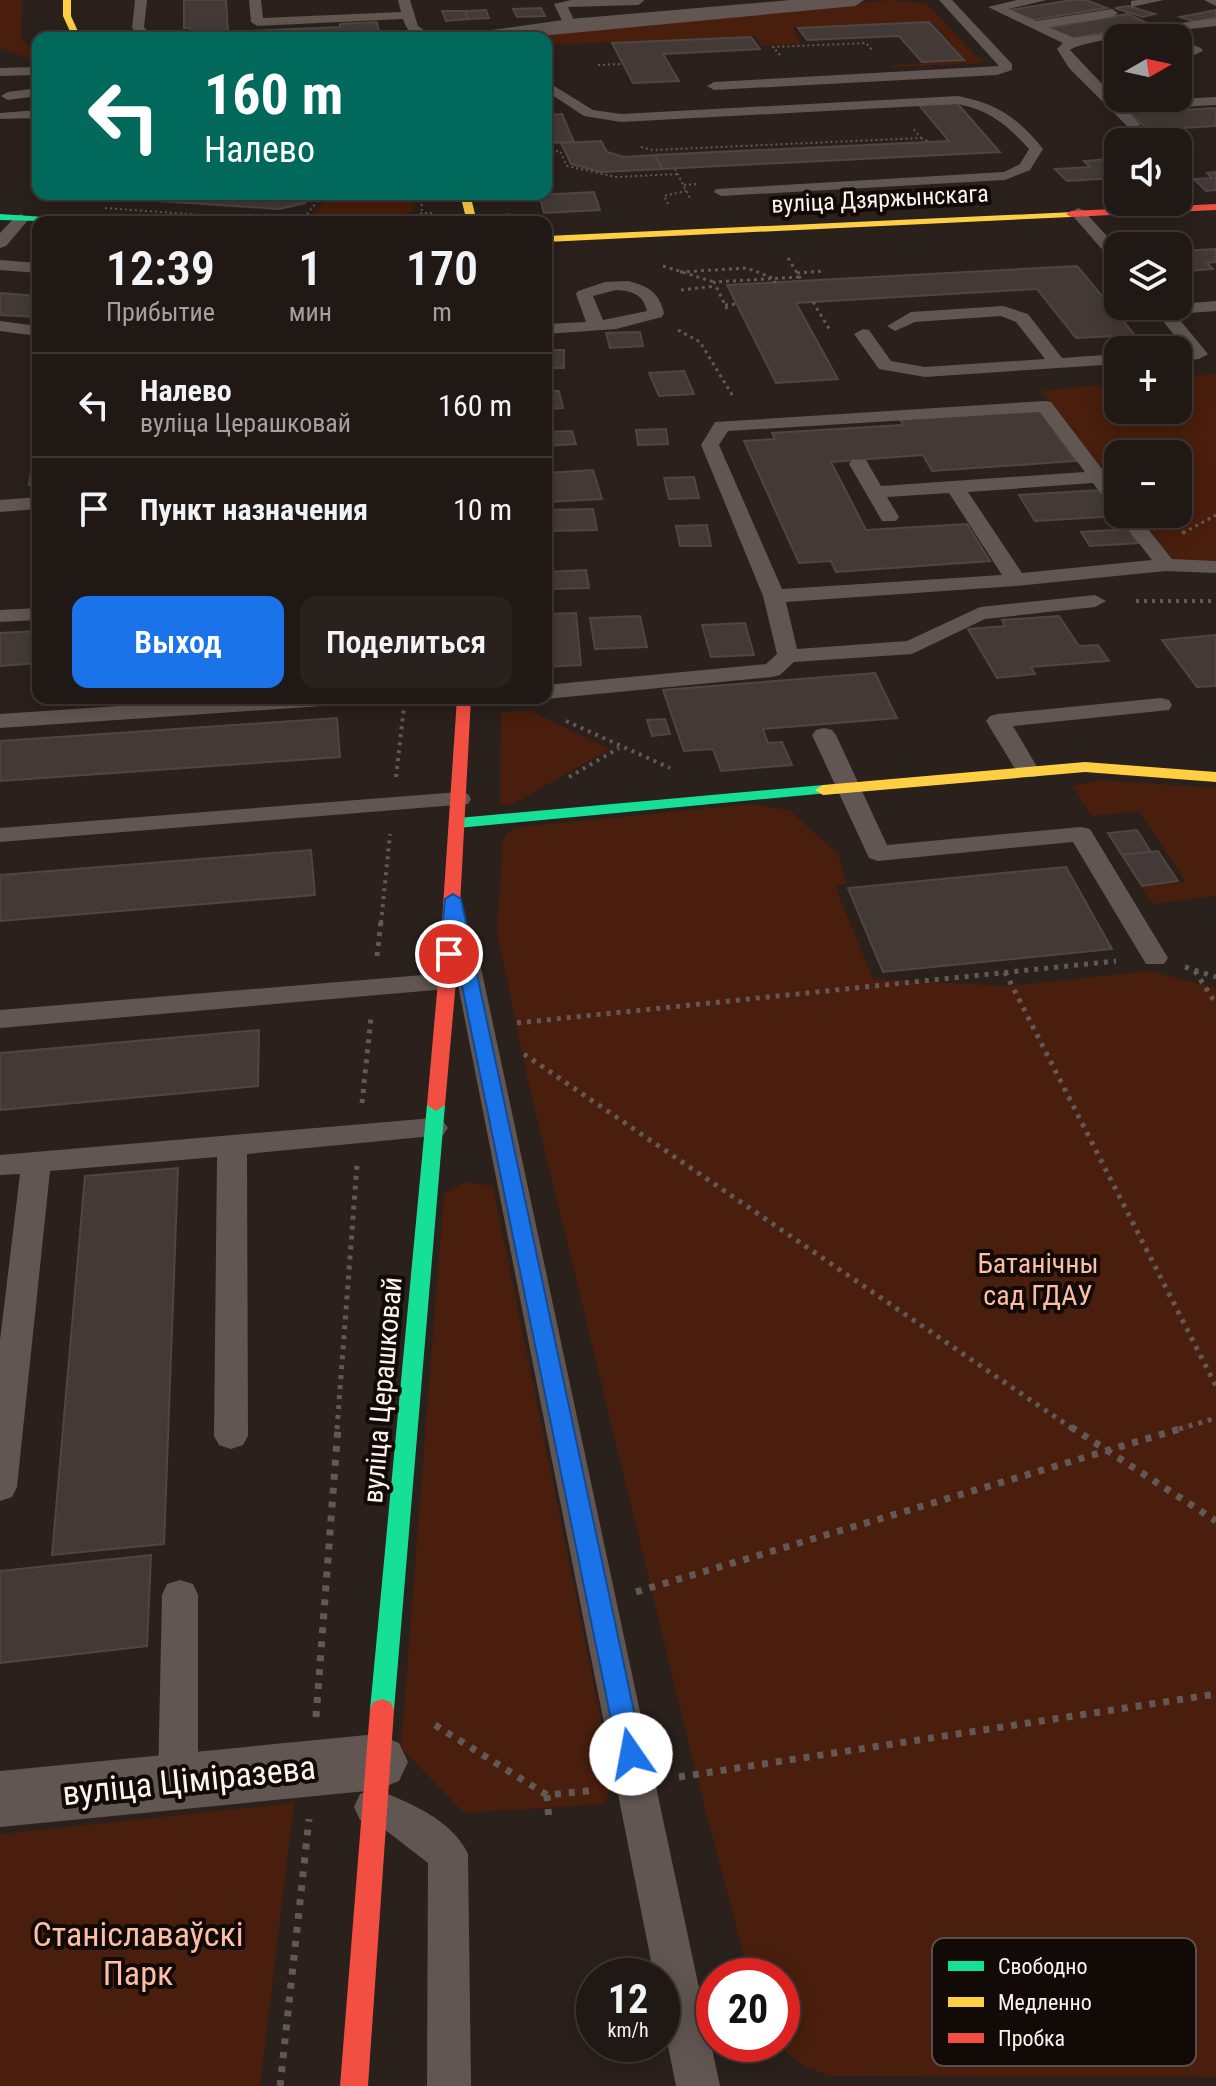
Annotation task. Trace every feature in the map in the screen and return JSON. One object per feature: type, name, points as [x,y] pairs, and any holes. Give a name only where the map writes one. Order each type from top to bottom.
[{"type":"street","points":[[67,0],[67,16],[74,32]]},
{"type":"street","points":[[520,32],[778,3],[855,0]]},
{"type":"street","name":"вуліца Дзяржынскага","points":[[552,239],[1216,207]]},
{"type":"street","points":[[0,217],[32,220]]},
{"type":"street","name":"вуліца Церашковай","points":[[354,2086],[376,1784],[447,981],[464,704]]},
{"type":"street","points":[[459,811],[848,788],[1085,767],[1216,777]]},
{"type":"street","name":"вуліца Ціміразева","points":[[0,1799],[313,1768],[376,1784]]},
{"type":"lane","points":[[141,0],[138,28],[142,32]]},
{"type":"lane","points":[[255,0],[257,22],[408,15]]},
{"type":"lane","points":[[404,0],[412,28],[419,32]]},
{"type":"lane","points":[[714,86],[997,71],[1007,67],[945,0]]},
{"type":"lane","points":[[1041,0],[994,7],[1072,42]]},
{"type":"lane","points":[[1135,4],[1158,0]]},
{"type":"lane","points":[[1210,0],[1216,2]]},
{"type":"lane","points":[[570,25],[560,4],[638,1]]},
{"type":"lane","points":[[1033,26],[1112,13]]},
{"type":"lane","points":[[1192,25],[1216,22]]},
{"type":"lane","points":[[1104,37],[1072,42],[1063,49],[1074,65],[1104,93]]},
{"type":"lane","points":[[20,57],[32,70]]},
{"type":"lane","points":[[0,72],[32,71]]},
{"type":"lane","points":[[552,89],[589,113],[604,117],[958,100],[981,104],[1008,116],[1036,149],[1030,164],[1020,172],[1005,176],[721,192]]},
{"type":"lane","points":[[8,96],[32,93]]},
{"type":"lane","points":[[1192,102],[1216,101]]},
{"type":"lane","points":[[1123,112],[1134,125]]},
{"type":"lane","points":[[3,116],[32,114]]},
{"type":"lane","points":[[1078,213],[1104,242]]},
{"type":"lane","points":[[0,243],[21,219]]},
{"type":"lane","points":[[0,265],[32,268]]},
{"type":"lane","points":[[552,329],[596,325],[630,321],[656,313],[650,297],[640,288],[602,288],[584,294],[596,325]]},
{"type":"lane","points":[[1192,307],[1216,306]]},
{"type":"lane","points":[[895,326],[911,317],[1003,311],[1022,318],[1057,363]]},
{"type":"lane","points":[[1172,320],[1208,358]]},
{"type":"lane","points":[[0,326],[32,330]]},
{"type":"lane","points":[[863,334],[885,365],[925,372],[1104,360]]},
{"type":"lane","points":[[788,656],[774,596],[710,445],[722,426],[1045,406],[1104,485]]},
{"type":"lane","points":[[859,464],[889,517]]},
{"type":"lane","points":[[873,492],[1098,477]]},
{"type":"lane","points":[[955,487],[1016,580]]},
{"type":"lane","points":[[0,506],[32,503]]},
{"type":"lane","points":[[1137,528],[1166,565]]},
{"type":"lane","points":[[774,596],[1016,580],[1166,565],[1216,567]]},
{"type":"lane","points":[[552,692],[772,670],[788,656],[912,647],[980,613],[1095,601]]},
{"type":"lane","points":[[0,616],[32,614]]},
{"type":"lane","points":[[0,721],[249,704]]},
{"type":"lane","points":[[1028,772],[998,721],[1161,705]]},
{"type":"lane","points":[[824,735],[878,853],[1081,834],[1155,958]]},
{"type":"lane","points":[[0,835],[393,803],[459,811]]},
{"type":"lane","points":[[453,899],[621,1786],[698,2086]]},
{"type":"lane","points":[[0,1019],[447,981]]},
{"type":"lane","points":[[0,1165],[433,1128]]},
{"type":"lane","points":[[231,1436],[232,1144]]},
{"type":"lane","points":[[0,1487],[36,1162]]},
{"type":"lane","points":[[178,1781],[180,1595]]},
{"type":"lane","points":[[376,1784],[398,1816],[448,1854],[449,2086]]},
{"type":"path","points":[[598,65],[623,64]]},
{"type":"path","points":[[906,119],[921,138]]},
{"type":"path","points":[[641,147],[665,150],[921,138],[930,142]]},
{"type":"path","points":[[665,150],[667,155]]},
{"type":"path","points":[[552,152],[560,151],[567,166],[616,177],[678,174]]},
{"type":"path","points":[[675,169],[693,204]]},
{"type":"path","points":[[304,216],[318,200]]},
{"type":"path","points":[[421,200],[422,213]]},
{"type":"path","points":[[103,208],[215,216]]},
{"type":"path","points":[[415,216],[435,213]]},
{"type":"path","points":[[652,263],[714,282],[799,277],[802,281]]},
{"type":"path","points":[[680,272],[747,268],[774,280]]},
{"type":"path","points":[[797,273],[824,271]]},
{"type":"path","points":[[714,282],[726,307],[737,304]]},
{"type":"path","points":[[630,321],[670,326],[700,342],[732,395],[747,394]]},
{"type":"path","points":[[1095,601],[1216,601]]},
{"type":"path","points":[[280,2086],[313,1768],[359,1134],[404,704]]},
{"type":"path","points":[[556,717],[676,770]]},
{"type":"path","points":[[504,1024],[1155,958]]},
{"type":"path","points":[[1195,970],[1216,1004]]},
{"type":"path","points":[[1005,972],[1216,1386]]},
{"type":"path","points":[[521,1053],[1107,1452],[1216,1521]]},
{"type":"path","points":[[635,1592],[1216,1418]]},
{"type":"path","points":[[678,1777],[1216,1694]]},
{"type":"path","points":[[427,1720],[547,1795],[621,1786]]},
{"type":"path","points":[[547,1795],[549,1821]]},
{"type":"green space","points":[[0,0],[22,0],[21,38],[32,50],[32,60],[0,48]]},
{"type":"green space","points":[[892,0],[927,4],[983,63],[892,67],[890,65],[966,61],[932,22],[793,27],[801,44],[762,46],[755,36],[552,45],[552,34]]},
{"type":"green space","points":[[326,200],[412,200],[414,211],[400,216],[312,216]]},
{"type":"green space","points":[[1216,374],[1216,561],[1174,560],[1148,528],[1192,528],[1192,440],[1104,440],[1104,471],[1041,391],[1104,384],[1104,424],[1192,424],[1192,376]]},
{"type":"green space","points":[[531,711],[610,749],[513,804],[500,805],[501,712]]},
{"type":"green space","points":[[1098,780],[1216,788],[1216,896],[1152,904],[1141,887],[1186,882],[1139,811],[1092,816],[1073,786]]},
{"type":"green space","name":"Батанічны сад ГДАУ","points":[[751,804],[789,810],[838,854],[847,883],[835,886],[873,979],[1008,986],[1149,971],[1216,988],[1216,2077],[831,2076],[798,2062],[800,1958],[744,1958],[694,1765],[528,1081],[497,931],[503,842],[508,832],[521,827]]},
{"type":"green space","points":[[467,1182],[493,1186],[614,1785],[603,1804],[464,1813],[401,1748],[444,1193]]},
{"type":"green space","name":"Станіславаўскі Парк","points":[[294,1803],[260,2086],[0,2086],[0,1834]]},
{"type":"building","points":[[184,0],[226,0],[228,32],[190,32],[190,28],[184,28]]},
{"type":"building","points":[[1086,0],[1107,8],[1033,20],[1009,10]]},
{"type":"building","points":[[1128,6],[1155,14],[1143,17],[1115,8]]},
{"type":"building","points":[[541,8],[545,16],[517,17],[513,9]]},
{"type":"building","points":[[486,10],[489,18],[468,19],[465,11]]},
{"type":"building","points":[[1216,10],[1216,17],[1195,22],[1180,17]]},
{"type":"building","points":[[442,11],[465,11],[468,19],[446,21]]},
{"type":"building","points":[[1127,14],[1150,24],[1104,24],[1104,33],[1072,38],[1047,28]]},
{"type":"building","points":[[377,22],[379,32],[228,32],[340,27],[340,24]]},
{"type":"building","points":[[929,22],[964,60],[922,62],[899,36],[807,40],[798,28]]},
{"type":"building","points":[[751,37],[760,49],[663,54],[679,81],[633,83],[612,43]]},
{"type":"building","points":[[956,102],[1000,152],[662,169],[655,155],[949,141],[918,104]]},
{"type":"building","points":[[1216,108],[1216,126],[1147,128],[1129,113],[1192,112],[1192,109]]},
{"type":"building","points":[[562,114],[574,142],[552,143],[552,115]]},
{"type":"building","points":[[601,141],[607,152],[624,157],[655,155],[662,169],[601,172],[571,164],[561,143]]},
{"type":"building","points":[[1104,159],[1104,179],[1067,181],[1055,169],[1090,167],[1084,161]]},
{"type":"building","points":[[1216,172],[1216,190],[1206,191],[1194,179],[1212,178],[1207,173]]},
{"type":"building","points":[[594,192],[600,210],[544,213],[540,200],[552,200],[552,194]]},
{"type":"building","points":[[142,200],[307,200],[279,209]]},
{"type":"building","points":[[1216,249],[1216,262],[1207,263],[1213,269],[1192,271],[1192,250]]},
{"type":"building","points":[[1077,266],[1104,298],[1104,320],[1122,320],[1135,335],[1076,338],[1037,289],[796,303],[838,379],[776,383],[727,285]]},
{"type":"building","points":[[0,293],[32,296],[32,317],[0,315]]},
{"type":"building","points":[[640,332],[643,346],[610,348],[606,333]]},
{"type":"building","points":[[552,350],[564,350],[564,368],[552,368]]},
{"type":"building","points":[[684,371],[694,394],[659,396],[649,373]]},
{"type":"building","points":[[552,391],[559,391],[563,408],[552,409]]},
{"type":"building","points":[[1039,410],[1076,461],[932,471],[923,455],[831,462],[866,530],[967,524],[990,561],[836,572],[831,561],[799,563],[744,441],[775,439],[772,433],[903,425],[900,419]]},
{"type":"building","points":[[666,429],[668,444],[638,445],[636,430]]},
{"type":"building","points":[[572,431],[576,444],[552,446],[552,432]]},
{"type":"building","points":[[593,470],[602,499],[552,502],[552,473]]},
{"type":"building","points":[[694,477],[699,498],[669,499],[664,478]]},
{"type":"building","points":[[1100,490],[1104,496],[1104,517],[1035,521],[1019,495]]},
{"type":"building","points":[[593,509],[597,530],[552,531],[552,510]]},
{"type":"building","points":[[707,525],[711,546],[680,546],[676,526]]},
{"type":"building","points":[[1129,529],[1138,543],[1090,546],[1081,532]]},
{"type":"building","points":[[586,570],[589,588],[552,589],[552,572]]},
{"type":"building","points":[[576,613],[581,665],[552,667],[552,614]]},
{"type":"building","points":[[640,616],[647,647],[595,649],[590,618]]},
{"type":"building","points":[[1059,616],[1079,646],[1098,645],[1109,661],[1031,667],[1035,674],[997,678],[968,629],[1005,626],[1002,620]]},
{"type":"building","points":[[745,623],[754,655],[711,657],[702,625]]},
{"type":"building","points":[[32,631],[32,663],[0,666],[0,633]]},
{"type":"building","points":[[1216,635],[1216,686],[1197,687],[1162,640]]},
{"type":"building","points":[[875,673],[897,718],[763,729],[768,743],[782,742],[792,765],[721,771],[713,749],[684,751],[663,690]]},
{"type":"building","points":[[337,718],[340,757],[0,781],[0,741]]},
{"type":"building","points":[[665,719],[670,734],[652,736],[647,720]]},
{"type":"building","points":[[1137,830],[1151,852],[1122,855],[1108,833]]},
{"type":"building","points":[[311,850],[315,895],[0,921],[0,875]]},
{"type":"building","points":[[1158,851],[1178,881],[1142,886],[1122,855]]},
{"type":"building","points":[[1066,867],[1112,949],[883,972],[848,888]]},
{"type":"building","points":[[259,1030],[258,1086],[0,1110],[0,1053]]},
{"type":"building","points":[[178,1168],[164,1544],[52,1555],[85,1176]]},
{"type":"building","points":[[151,1555],[147,1646],[0,1663],[0,1571]]},
{"type":"traffic: fast","points":[[0,217],[32,219]]},
{"type":"traffic: fast","points":[[458,823],[823,790]]},
{"type":"traffic: fast","points":[[382,1710],[436,1105]]},
{"type":"traffic: slow","points":[[67,0],[67,16],[74,32]]},
{"type":"traffic: slow","points":[[466,200],[470,216]]},
{"type":"traffic: slow","points":[[552,239],[1071,214]]},
{"type":"traffic: slow","points":[[823,790],[1085,767],[1216,777]]},
{"type":"traffic: jam","points":[[1071,214],[1216,207]]},
{"type":"traffic: jam","points":[[436,1105],[447,981],[464,704]]},
{"type":"traffic: jam","points":[[354,2086],[382,1710]]},
{"type":"route","points":[[449,954],[453,899],[631,1754]]}]
